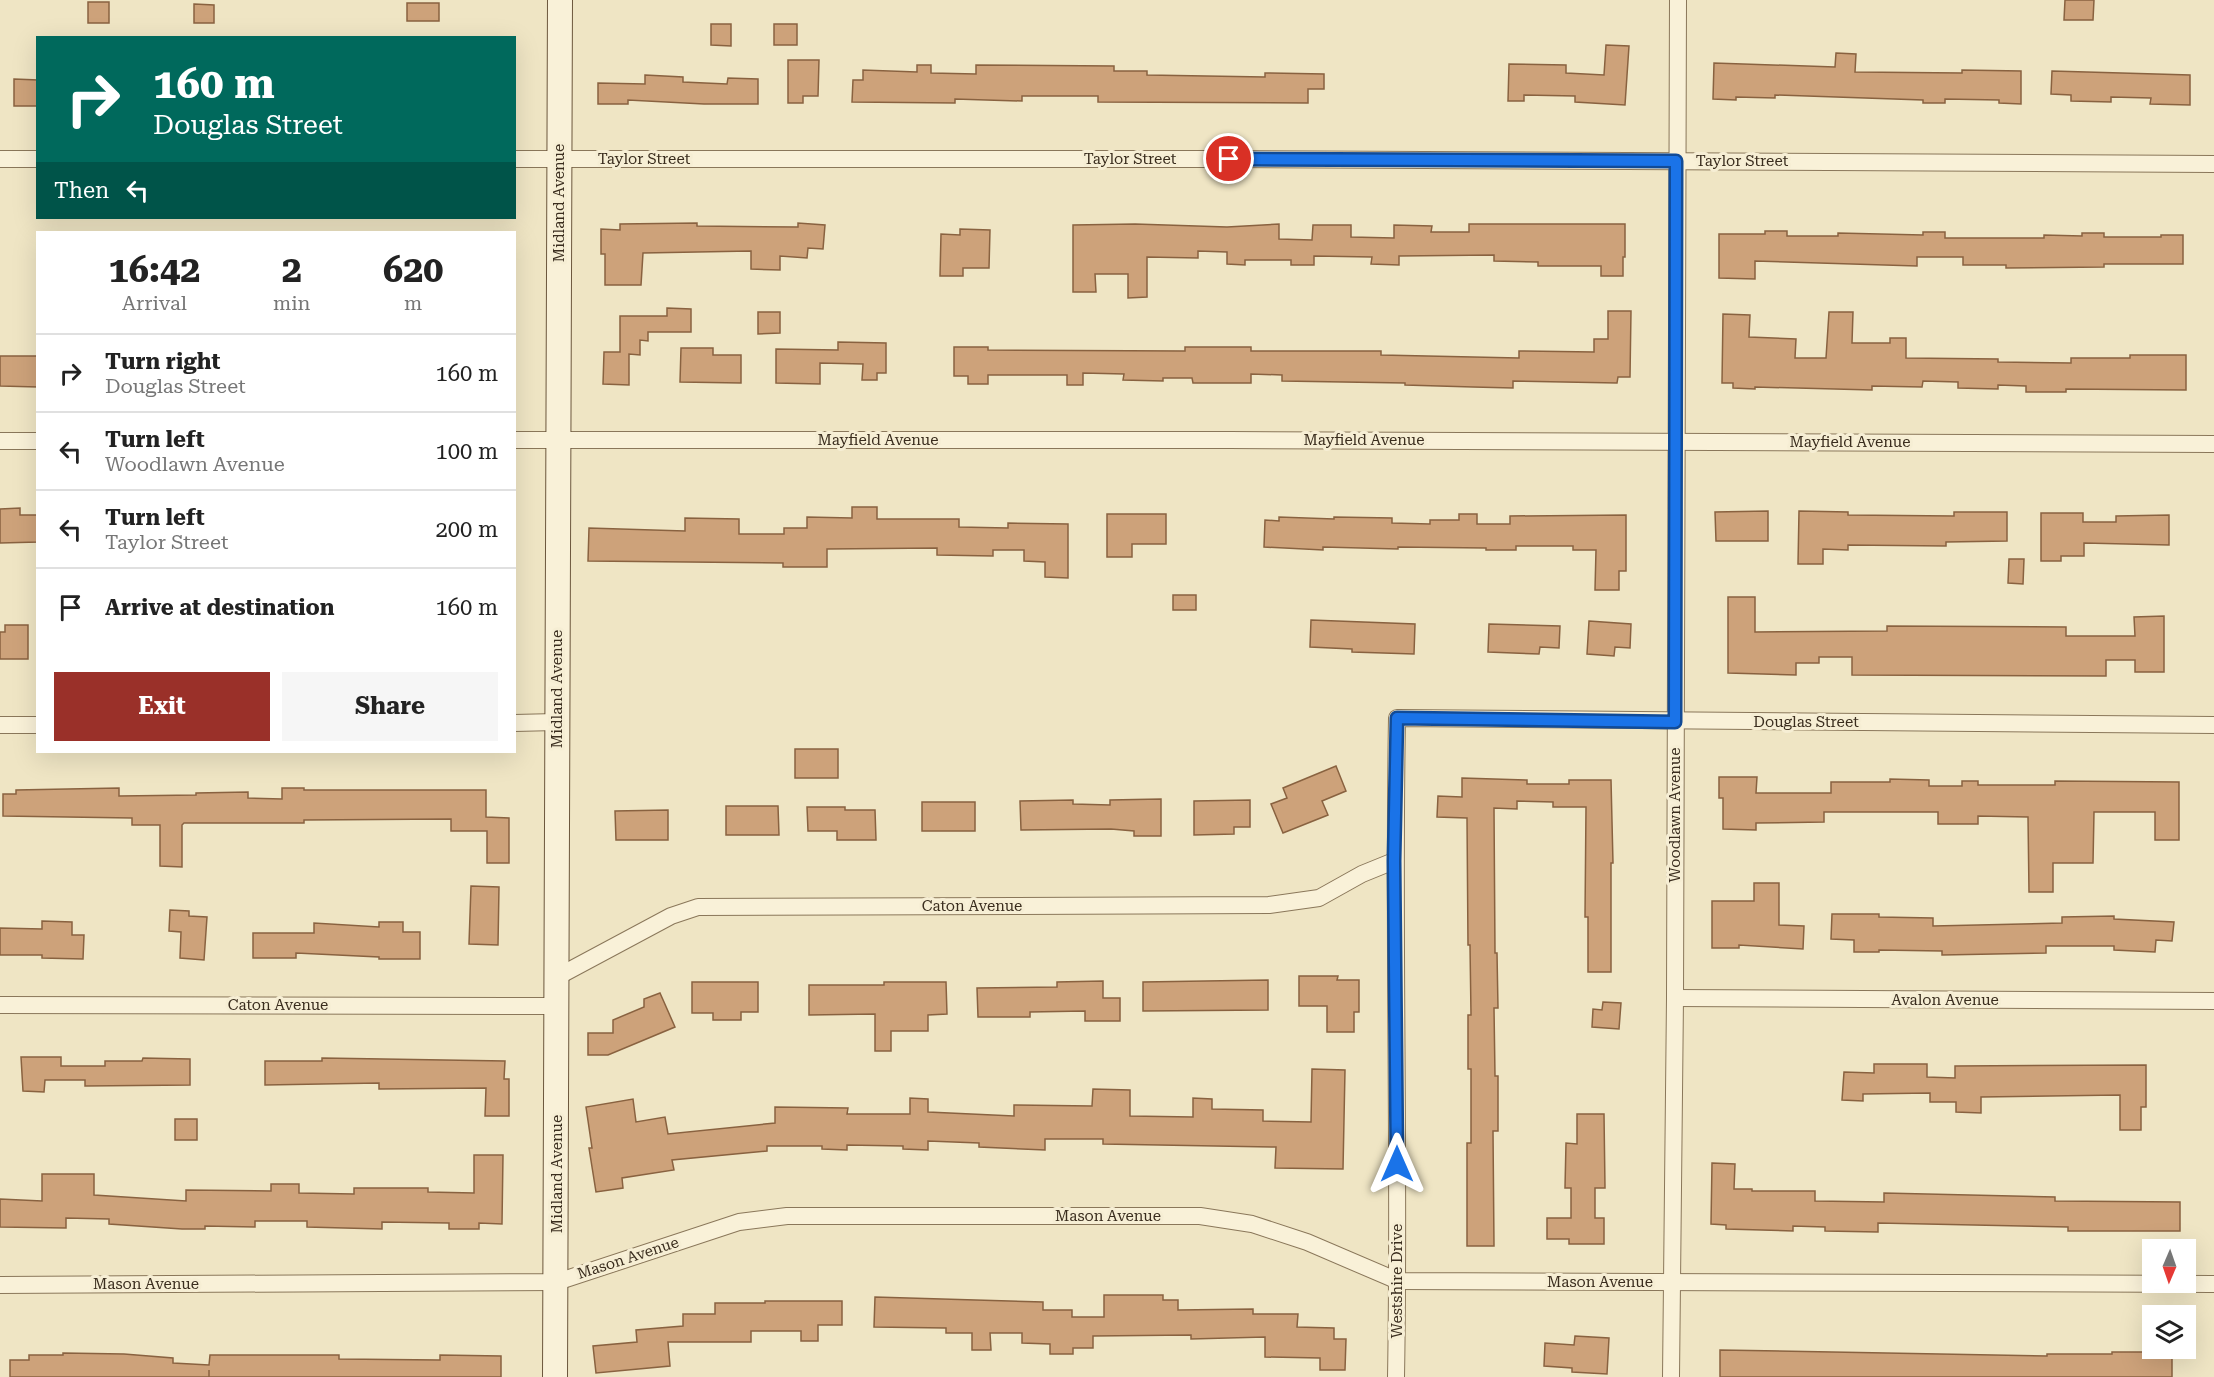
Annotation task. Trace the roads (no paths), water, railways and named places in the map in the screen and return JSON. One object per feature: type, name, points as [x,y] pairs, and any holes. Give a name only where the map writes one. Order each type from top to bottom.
[{"type":"main road","name":"Midland Avenue","points":[[555,1377],[560,0]]},
{"type":"street","name":"Woodlawn Avenue","points":[[1671,1377],[1675,998],[1678,0]]},
{"type":"street","points":[[0,159],[36,159]]},
{"type":"street","name":"Taylor Street","points":[[516,159],[2214,164]]},
{"type":"street","name":"Mayfield Avenue","points":[[516,440],[2214,444]]},
{"type":"street","points":[[0,441],[36,441]]},
{"type":"street","name":"Douglas Street","points":[[1397,718],[2214,725]]},
{"type":"street","name":"Westshire Drive","points":[[1396,1377],[1398,1281],[1394,861],[1397,718]]},
{"type":"street","points":[[516,723],[556,722]]},
{"type":"street","points":[[0,725],[36,725]]},
{"type":"street","name":"Caton Avenue","points":[[558,977],[671,916],[698,907],[1269,904],[1319,898],[1362,874],[1394,861]]},
{"type":"street","name":"Avalon Avenue","points":[[1675,998],[2214,1002]]},
{"type":"street","name":"Caton Avenue","points":[[0,1005],[557,1006]]},
{"type":"street","name":"Mason Avenue","points":[[0,1285],[557,1282],[739,1222],[787,1216],[1200,1216],[1252,1224],[1307,1242],[1398,1281],[2214,1284]]}]
